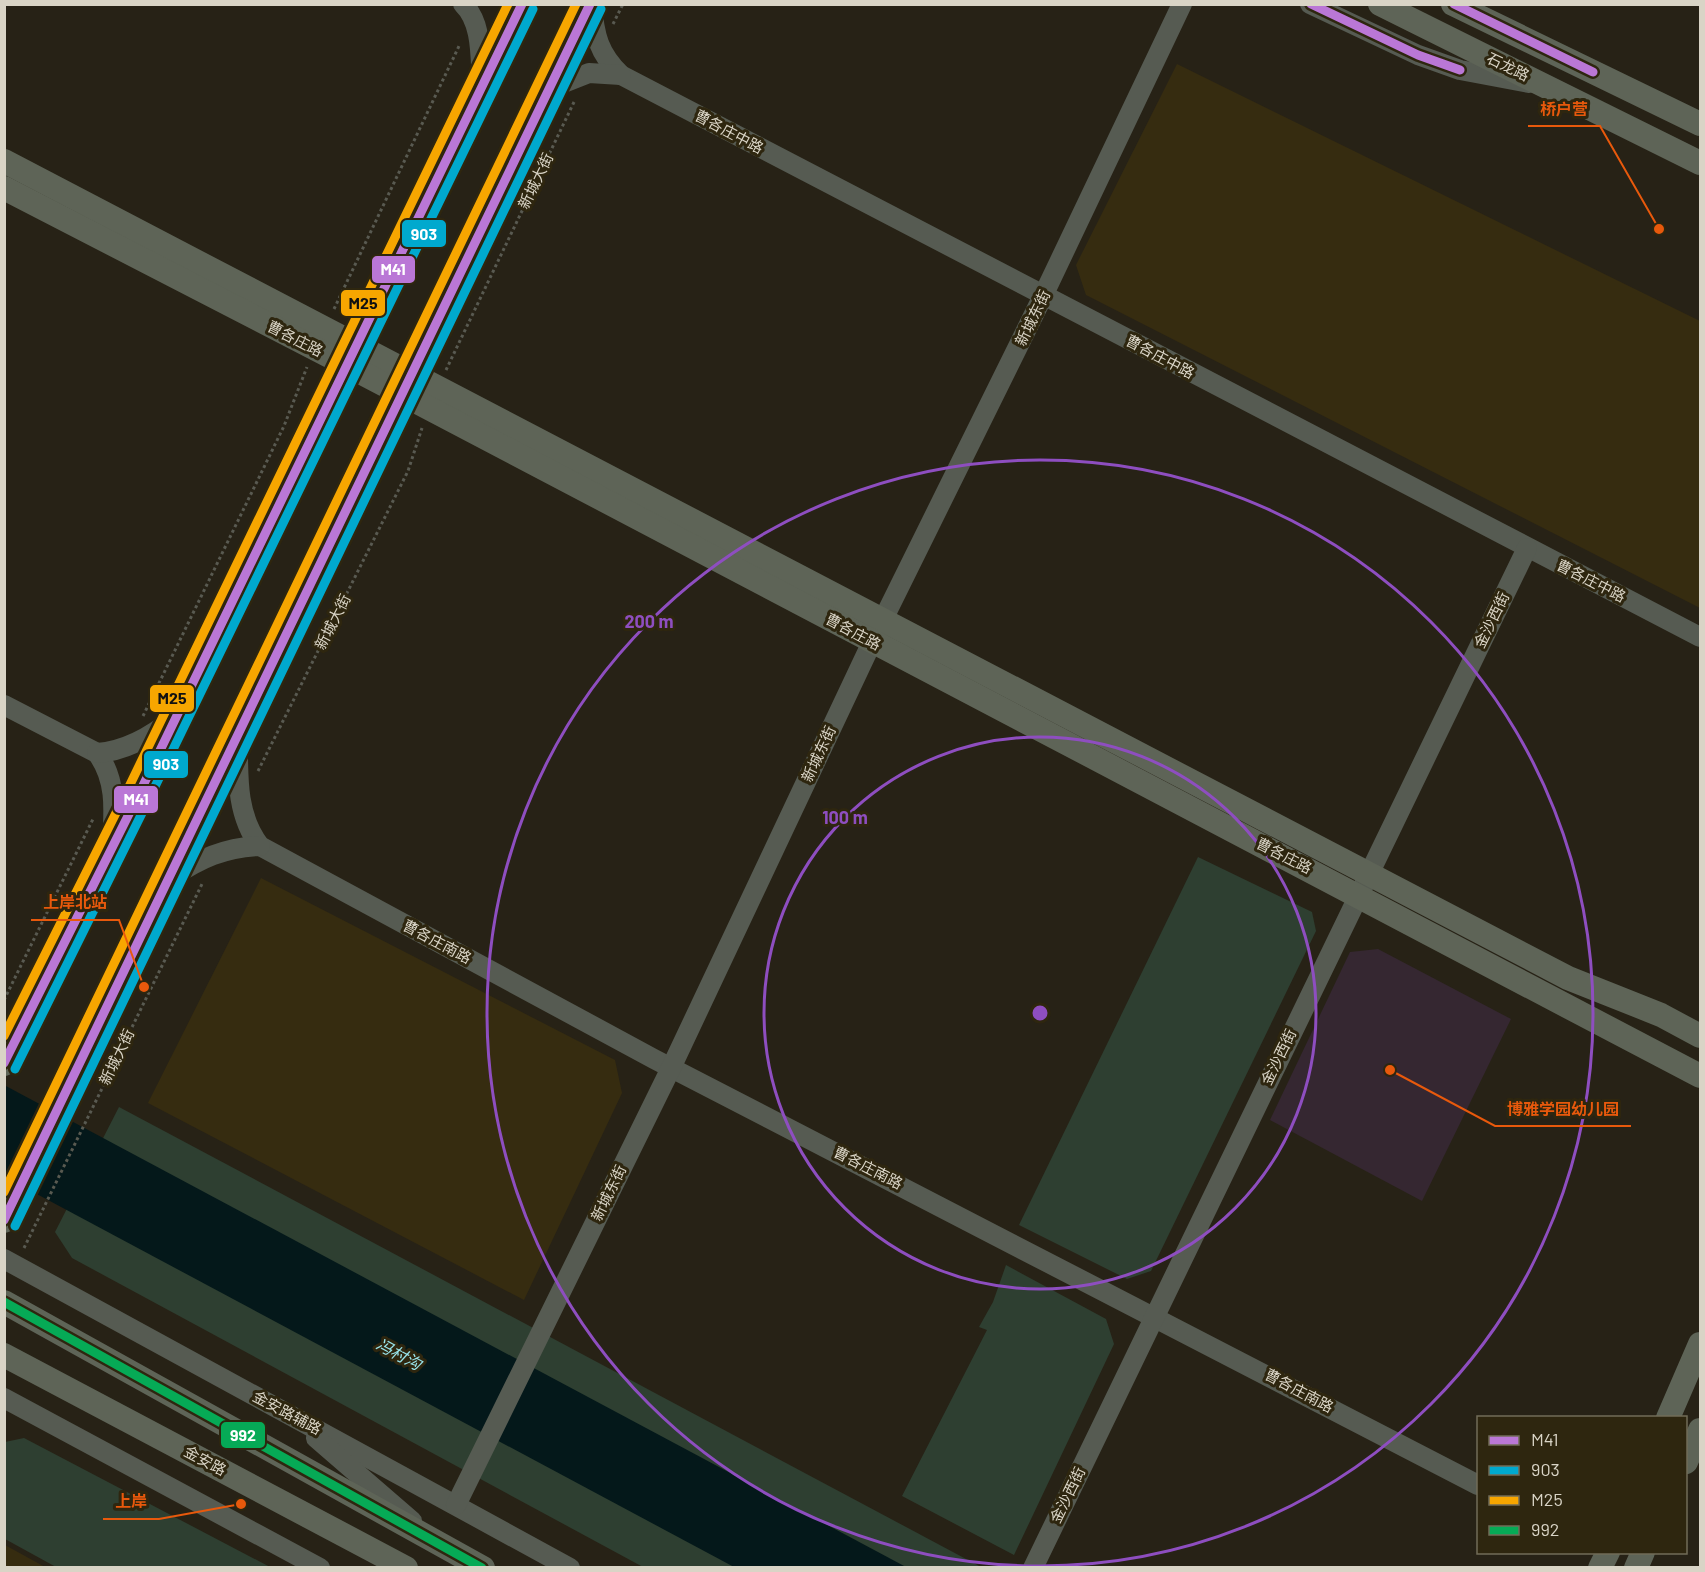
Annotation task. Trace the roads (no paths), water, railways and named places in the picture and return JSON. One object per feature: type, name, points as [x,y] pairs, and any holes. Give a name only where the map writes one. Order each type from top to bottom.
[{"type":"main road","points":[[5,1063],[112,852],[350,354],[522,4]]},
{"type":"main road","name":"新城大街","points":[[5,1220],[591,4]]},
{"type":"main road","name":"石龙路","points":[[1380,4],[1701,163]]},
{"type":"main road","points":[[1454,4],[1701,124]]},
{"type":"main road","name":"曹各庄路","points":[[4,161],[319,339]]},
{"type":"main road","name":"曹各庄路","points":[[4,188],[350,354],[877,632],[1363,884],[1701,1076]]},
{"type":"main road","name":"曹各庄路","points":[[1363,884],[1568,978],[1661,1015],[1701,1036]]},
{"type":"main road","points":[[4,1302],[483,1568]]},
{"type":"main road","points":[[1669,1416],[1701,1344]]},
{"type":"main road","name":"金安路","points":[[4,1355],[406,1568]]},
{"type":"main road","points":[[1687,1460],[1701,1430]]},
{"type":"main road","points":[[1600,1568],[1607,1554]]},
{"type":"street","name":"曹各庄中路","points":[[591,4],[593,23],[601,49],[607,62],[621,75],[1701,637]]},
{"type":"street","name":"新城东街","points":[[456,1505],[671,1068],[877,632],[1044,296],[1182,4]]},
{"type":"street","points":[[1310,4],[1418,55],[1460,70],[1546,86]]},
{"type":"street","points":[[468,11],[477,31],[482,84]]},
{"type":"street","name":"曹各庄中路","points":[[550,88],[589,73],[621,75]]},
{"type":"street","name":"金沙西街","points":[[1033,1568],[1527,548]]},
{"type":"street","points":[[4,705],[97,753],[105,764],[112,786],[114,815],[112,852]]},
{"type":"street","points":[[97,753],[129,746],[160,730],[177,716]]},
{"type":"street","points":[[238,738],[241,806],[250,834],[260,846]]},
{"type":"street","points":[[171,878],[194,863],[218,852],[238,847],[260,846]]},
{"type":"street","name":"曹各庄南路","points":[[260,846],[671,1068],[1154,1315],[1477,1484]]},
{"type":"street","name":"金安路辅路","points":[[4,1259],[570,1568]]},
{"type":"street","points":[[4,1398],[321,1568]]},
{"type":"street","points":[[287,1413],[439,1544]]},
{"type":"street","points":[[1612,1554],[1636,1567]]},
{"type":"water","name":"冯村沟","points":[[4,1085],[906,1567],[734,1567],[5,1177]]},
{"type":"place","name":"桥户营","points":[[1659,229]]},
{"type":"place","name":"上岸北站","points":[[144,987]]},
{"type":"place","name":"博雅学园幼儿园","points":[[1390,1070]]},
{"type":"place","name":"上岸","points":[[241,1504]]}]
